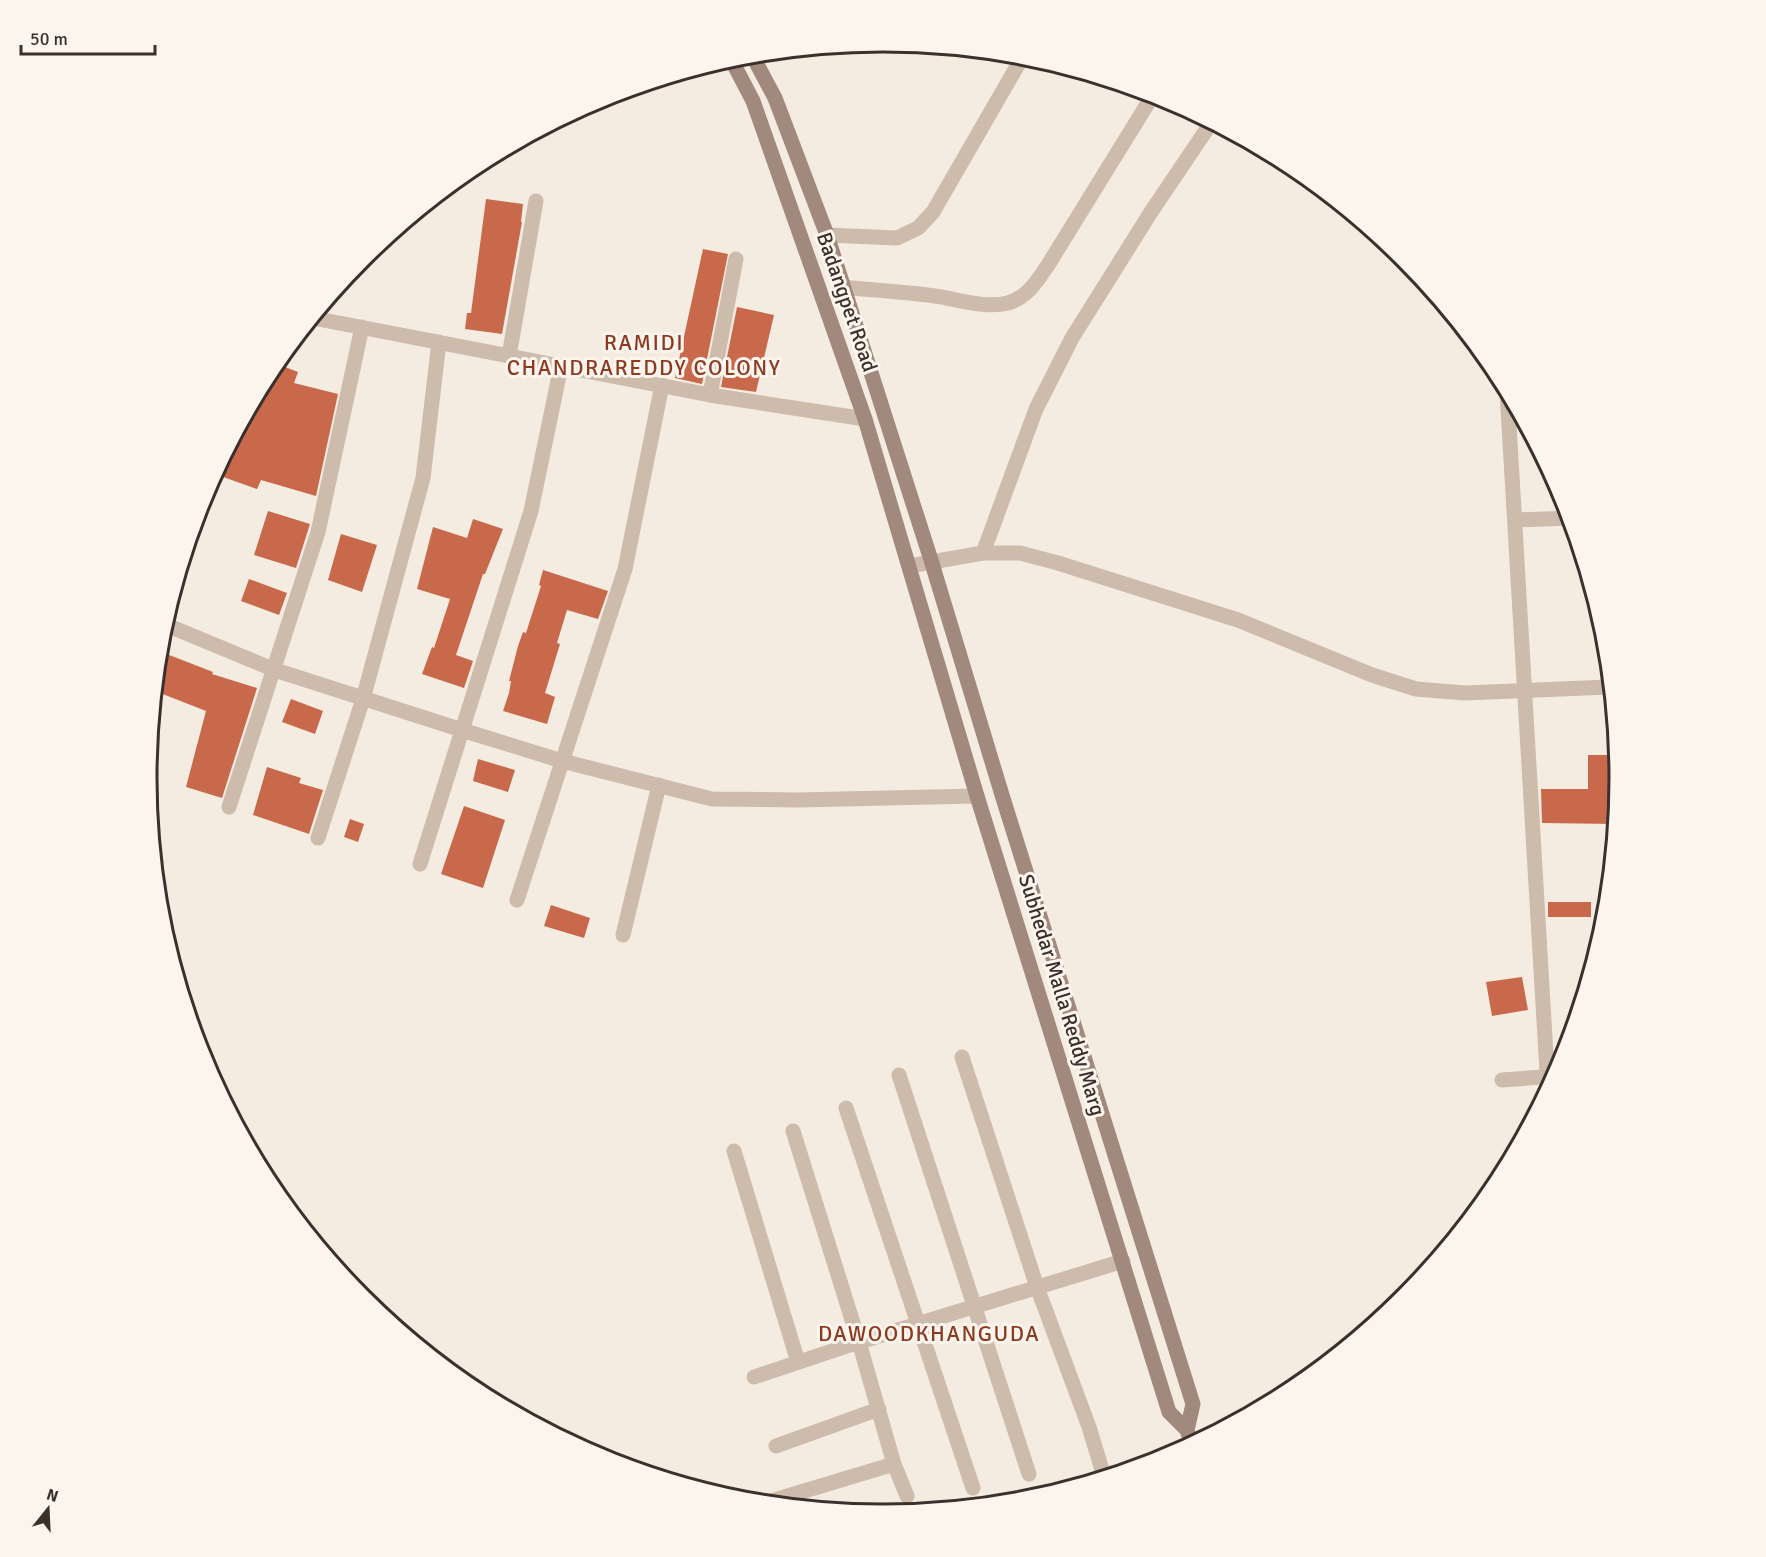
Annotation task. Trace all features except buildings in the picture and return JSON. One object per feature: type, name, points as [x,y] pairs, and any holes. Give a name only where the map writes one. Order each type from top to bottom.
[{"type":"main road","name":"Badangpet Road","points":[[757,64],[775,99],[827,235],[931,560]]},
{"type":"main road","name":"Badangpet Road","points":[[735,67],[753,101],[865,419],[909,566]]},
{"type":"main road","name":"Subhedar Malla Reddy Marg","points":[[931,560],[1002,795],[1193,1404],[1189,1437]]},
{"type":"main road","name":"Subhedar Malla Reddy Marg","points":[[909,566],[977,796],[1124,1261],[1169,1412],[1189,1437]]},
{"type":"street","points":[[827,235],[897,238],[918,228],[933,212],[1018,65]]},
{"type":"street","points":[[843,287],[937,296],[982,304],[1008,303],[1025,295],[1036,284],[1149,103]]},
{"type":"street","points":[[983,553],[1036,409],[1072,338],[1150,212],[1207,129]]},
{"type":"street","points":[[508,356],[536,201]]},
{"type":"street","points":[[710,395],[736,259]]},
{"type":"street","points":[[321,320],[710,395],[865,419]]},
{"type":"street","points":[[229,807],[318,532],[362,327]]},
{"type":"street","points":[[318,838],[363,699],[423,478],[439,342]]},
{"type":"street","points":[[420,864],[531,511],[561,366]]},
{"type":"street","points":[[517,900],[625,569],[662,386]]},
{"type":"street","points":[[1508,410],[1549,1067]]},
{"type":"street","points":[[1515,520],[1560,518]]},
{"type":"street","points":[[909,566],[931,560],[983,553],[1020,553],[1238,620],[1372,675],[1416,689],[1465,693],[1603,687]]},
{"type":"street","points":[[173,628],[275,670],[363,699],[562,761],[712,799],[797,800],[977,796]]},
{"type":"street","points":[[624,935],[659,785]]},
{"type":"street","points":[[962,1056],[1037,1287],[1089,1427],[1102,1470]]},
{"type":"street","points":[[899,1075],[1029,1474]]},
{"type":"street","points":[[1502,1080],[1543,1080]]},
{"type":"street","points":[[846,1108],[973,1488]]},
{"type":"street","points":[[793,1131],[859,1342],[894,1464],[906,1496]]},
{"type":"street","points":[[734,1151],[798,1362]]},
{"type":"street","points":[[754,1377],[859,1342],[1124,1261]]},
{"type":"street","points":[[776,1446],[879,1409]]},
{"type":"street","points":[[783,1497],[894,1464]]},
{"type":"district","name":"RAMIDI CHANDRAREDDY COLONY","points":[[644,354]]},
{"type":"district","name":"DAWOODKHANGUDA","points":[[929,1333]]}]
